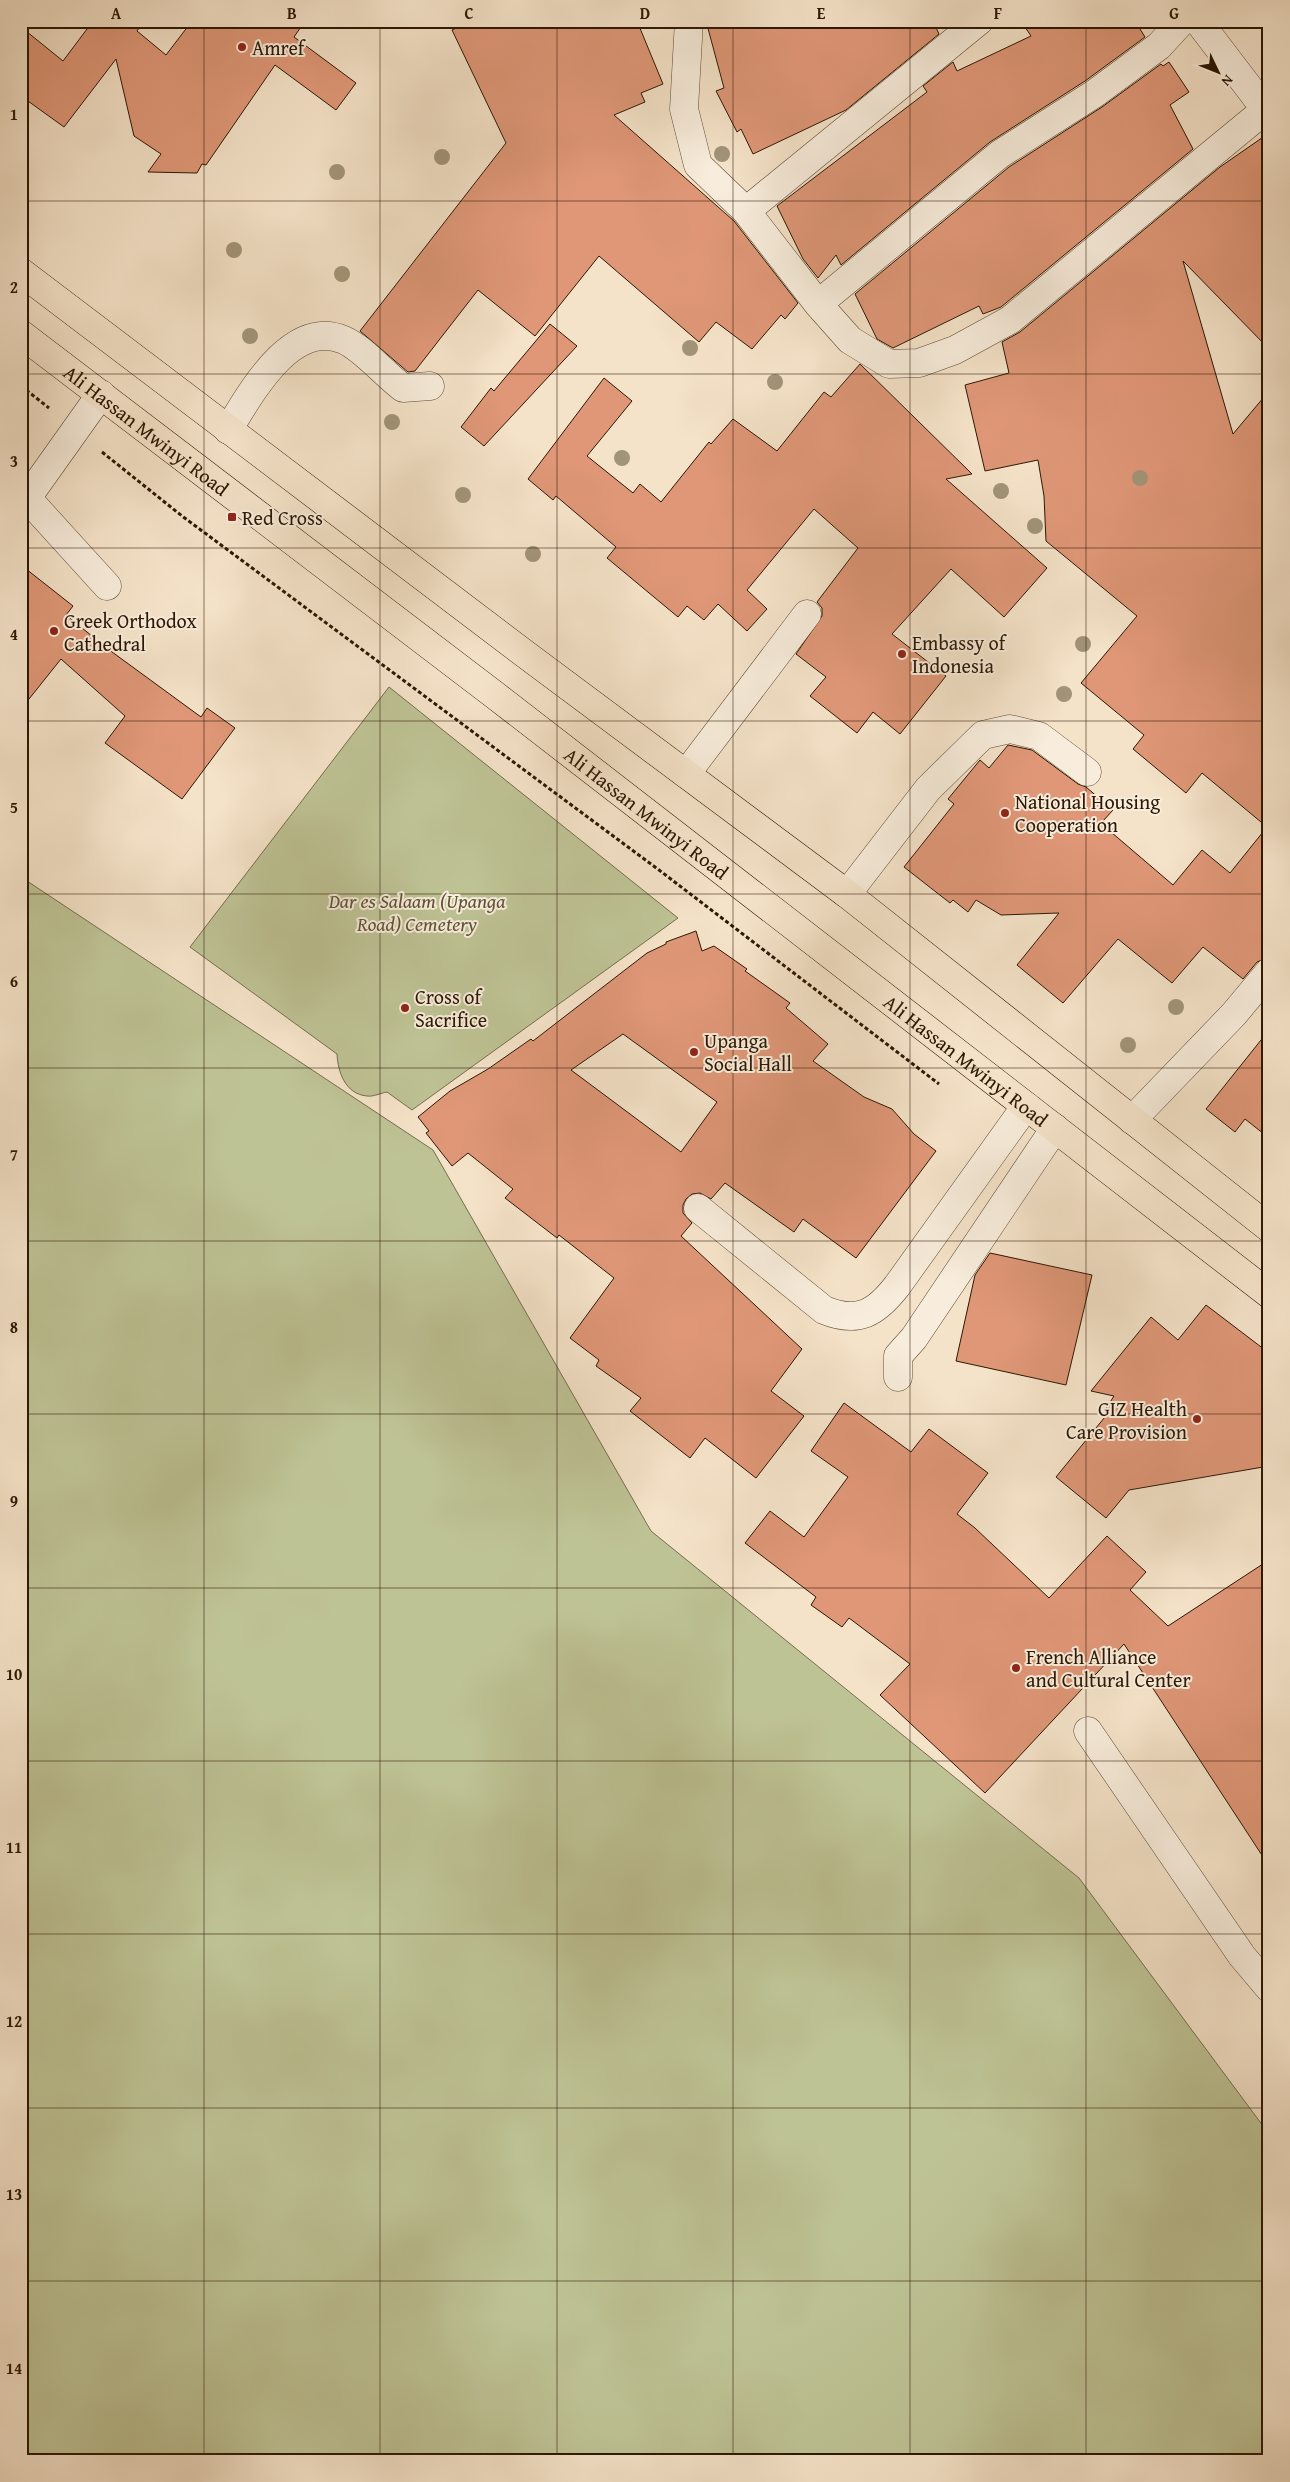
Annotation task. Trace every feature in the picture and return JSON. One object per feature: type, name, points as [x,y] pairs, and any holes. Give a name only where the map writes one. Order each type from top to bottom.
[{"type":"highway","points":[[21,272],[228,430],[847,894],[1269,1228]]},
{"type":"highway","name":"Ali Hassan Mwinyi Road","points":[[21,334],[102,394],[1269,1294]]},
{"type":"street","points":[[689,21],[684,109],[698,165],[746,211],[818,304],[850,340],[889,364],[919,362],[955,350],[1010,320],[1267,112],[1198,21]]},
{"type":"street","points":[[746,211],[979,21]]},
{"type":"street","points":[[818,304],[1000,154],[1094,94],[1159,46],[1182,21]]},
{"type":"street","points":[[228,430],[255,386],[273,364],[294,345],[317,336],[343,340],[403,388],[430,386]]},
{"type":"street","points":[[102,394],[24,496],[107,586]]},
{"type":"street","points":[[686,774],[807,614]]},
{"type":"street","points":[[847,894],[928,789],[982,735],[1010,729],[1039,736],[1087,772]]},
{"type":"street","points":[[1132,1120],[1234,1014],[1269,972]]},
{"type":"street","points":[[698,1208],[824,1310],[837,1315],[863,1315],[887,1299],[1026,1106]]},
{"type":"street","points":[[898,1376],[898,1356],[914,1338],[1055,1128]]},
{"type":"street","points":[[1088,1731],[1242,1956],[1269,1988]]},
{"type":"path","points":[[21,386],[182,516],[659,870],[939,1085]]},
{"type":"green space","name":"Dar es Salaam (Upanga Road) Cemetery","points":[[389,687],[678,918],[412,1110],[387,1092],[369,1096],[353,1091],[348,1087],[341,1075],[337,1054],[190,947]]},
{"type":"green space","points":[[21,877],[433,1150],[651,1531],[1079,1878],[1269,2134],[1269,2461],[21,2461]]},
{"type":"building","points":[[93,21],[144,21],[137,31],[166,55],[192,21],[305,21],[294,37],[356,83],[336,110],[275,65],[206,165],[202,164],[197,173],[148,172],[161,154],[134,136],[116,59],[64,127],[21,96],[21,27],[63,61]]},
{"type":"building","points":[[470,21],[637,21],[663,84],[641,93],[645,102],[614,115],[734,221],[798,303],[785,319],[781,315],[752,349],[716,322],[699,342],[599,256],[535,336],[478,290],[415,371],[408,372],[360,331],[506,143],[452,30]]},
{"type":"building","points":[[706,21],[933,21],[939,34],[846,110],[753,154],[741,129],[737,132],[716,91],[724,88]]},
{"type":"building","points":[[1021,21],[1135,21],[1145,37],[1085,81],[990,142],[841,265],[836,255],[818,278],[803,259],[777,206],[927,92],[923,86],[953,62],[957,71],[1031,36]]},
{"type":"building","points":[[1169,62],[1189,92],[1170,105],[1193,149],[1001,307],[983,314],[979,306],[893,348],[877,339],[855,294],[1009,167],[1102,107],[1161,64],[1163,66]]},
{"type":"building","points":[[1269,133],[1269,349],[1183,261],[1233,434],[1269,391],[1269,957],[1257,962],[1243,979],[1203,947],[1172,983],[1118,939],[1063,1003],[1017,965],[1059,913],[1001,915],[976,900],[968,912],[953,900],[950,903],[904,867],[954,804],[948,799],[980,760],[989,768],[1008,745],[1032,750],[1078,784],[1086,787],[1113,810],[1103,821],[1113,829],[1111,832],[1173,885],[1202,850],[1230,873],[1267,827],[1202,773],[1186,793],[1133,749],[1144,735],[1081,683],[1137,616],[1046,541],[1044,496],[1038,460],[985,471],[965,385],[1009,373],[1002,342],[1020,332],[1220,167]]},
{"type":"building","points":[[550,324],[577,346],[484,446],[461,427],[491,388],[494,391]]},
{"type":"building","points":[[860,364],[972,474],[946,479],[1047,568],[1004,617],[951,569],[892,634],[946,676],[900,734],[873,712],[857,733],[810,696],[826,677],[796,654],[822,616],[822,608],[817,602],[858,548],[814,509],[747,590],[767,609],[747,631],[718,604],[704,620],[687,606],[678,617],[607,558],[616,547],[556,496],[553,500],[528,479],[604,378],[632,401],[587,456],[633,493],[640,484],[661,502],[709,442],[711,444],[733,419],[777,451],[824,392],[831,397]]},
{"type":"building","points":[[21,565],[73,606],[66,615],[108,649],[201,717],[207,708],[235,728],[182,799],[105,743],[125,716],[61,659],[21,709]]},
{"type":"building","points":[[696,931],[702,951],[714,946],[747,969],[745,971],[790,1003],[786,1008],[828,1044],[813,1061],[864,1097],[892,1109],[914,1134],[936,1151],[856,1258],[803,1219],[794,1232],[725,1183],[711,1199],[700,1193],[692,1194],[686,1199],[683,1205],[683,1213],[692,1223],[681,1236],[802,1349],[771,1391],[804,1416],[756,1478],[705,1438],[690,1458],[630,1411],[641,1398],[596,1366],[599,1360],[570,1338],[614,1278],[559,1235],[557,1238],[505,1198],[513,1189],[468,1153],[452,1166],[426,1133],[429,1131],[418,1117],[450,1091],[488,1069],[531,1039],[533,1041],[647,953],[666,944],[666,942]],"holes":[[[623,1034],[717,1102],[681,1152],[571,1070]]]},
{"type":"building","points":[[1269,1030],[1269,1138],[1245,1119],[1235,1132],[1206,1109]]},
{"type":"building","points":[[990,1253],[1092,1275],[1066,1385],[956,1361],[975,1275]]},
{"type":"building","points":[[1206,1305],[1269,1353],[1269,1466],[1129,1490],[1106,1518],[1056,1477],[1109,1412],[1105,1410],[1114,1396],[1091,1391],[1151,1317],[1178,1340]]},
{"type":"building","points":[[844,1403],[911,1452],[929,1429],[988,1473],[957,1514],[975,1528],[1049,1598],[1107,1536],[1146,1572],[1130,1590],[1168,1626],[1269,1560],[1269,1866],[1124,1644],[985,1793],[880,1695],[910,1664],[849,1618],[842,1627],[811,1605],[816,1597],[745,1543],[770,1511],[804,1537],[848,1477],[811,1451]]},
{"type":"place","name":"Amref","points":[[242,47]]},
{"type":"place","name":"Red Cross","points":[[232,517]]},
{"type":"place","name":"Greek Orthodox Cathedral","points":[[54,631]]},
{"type":"place","name":"Embassy of Indonesia","points":[[902,654]]},
{"type":"place","name":"National Housing Cooperation","points":[[1005,813]]},
{"type":"place","name":"Cross of Sacrifice","points":[[405,1008]]},
{"type":"place","name":"Upanga Social Hall","points":[[694,1052]]},
{"type":"place","name":"GIZ Health Care Provision","points":[[1197,1419]]},
{"type":"place","name":"French Alliance and Cultural Center","points":[[1016,1668]]}]
